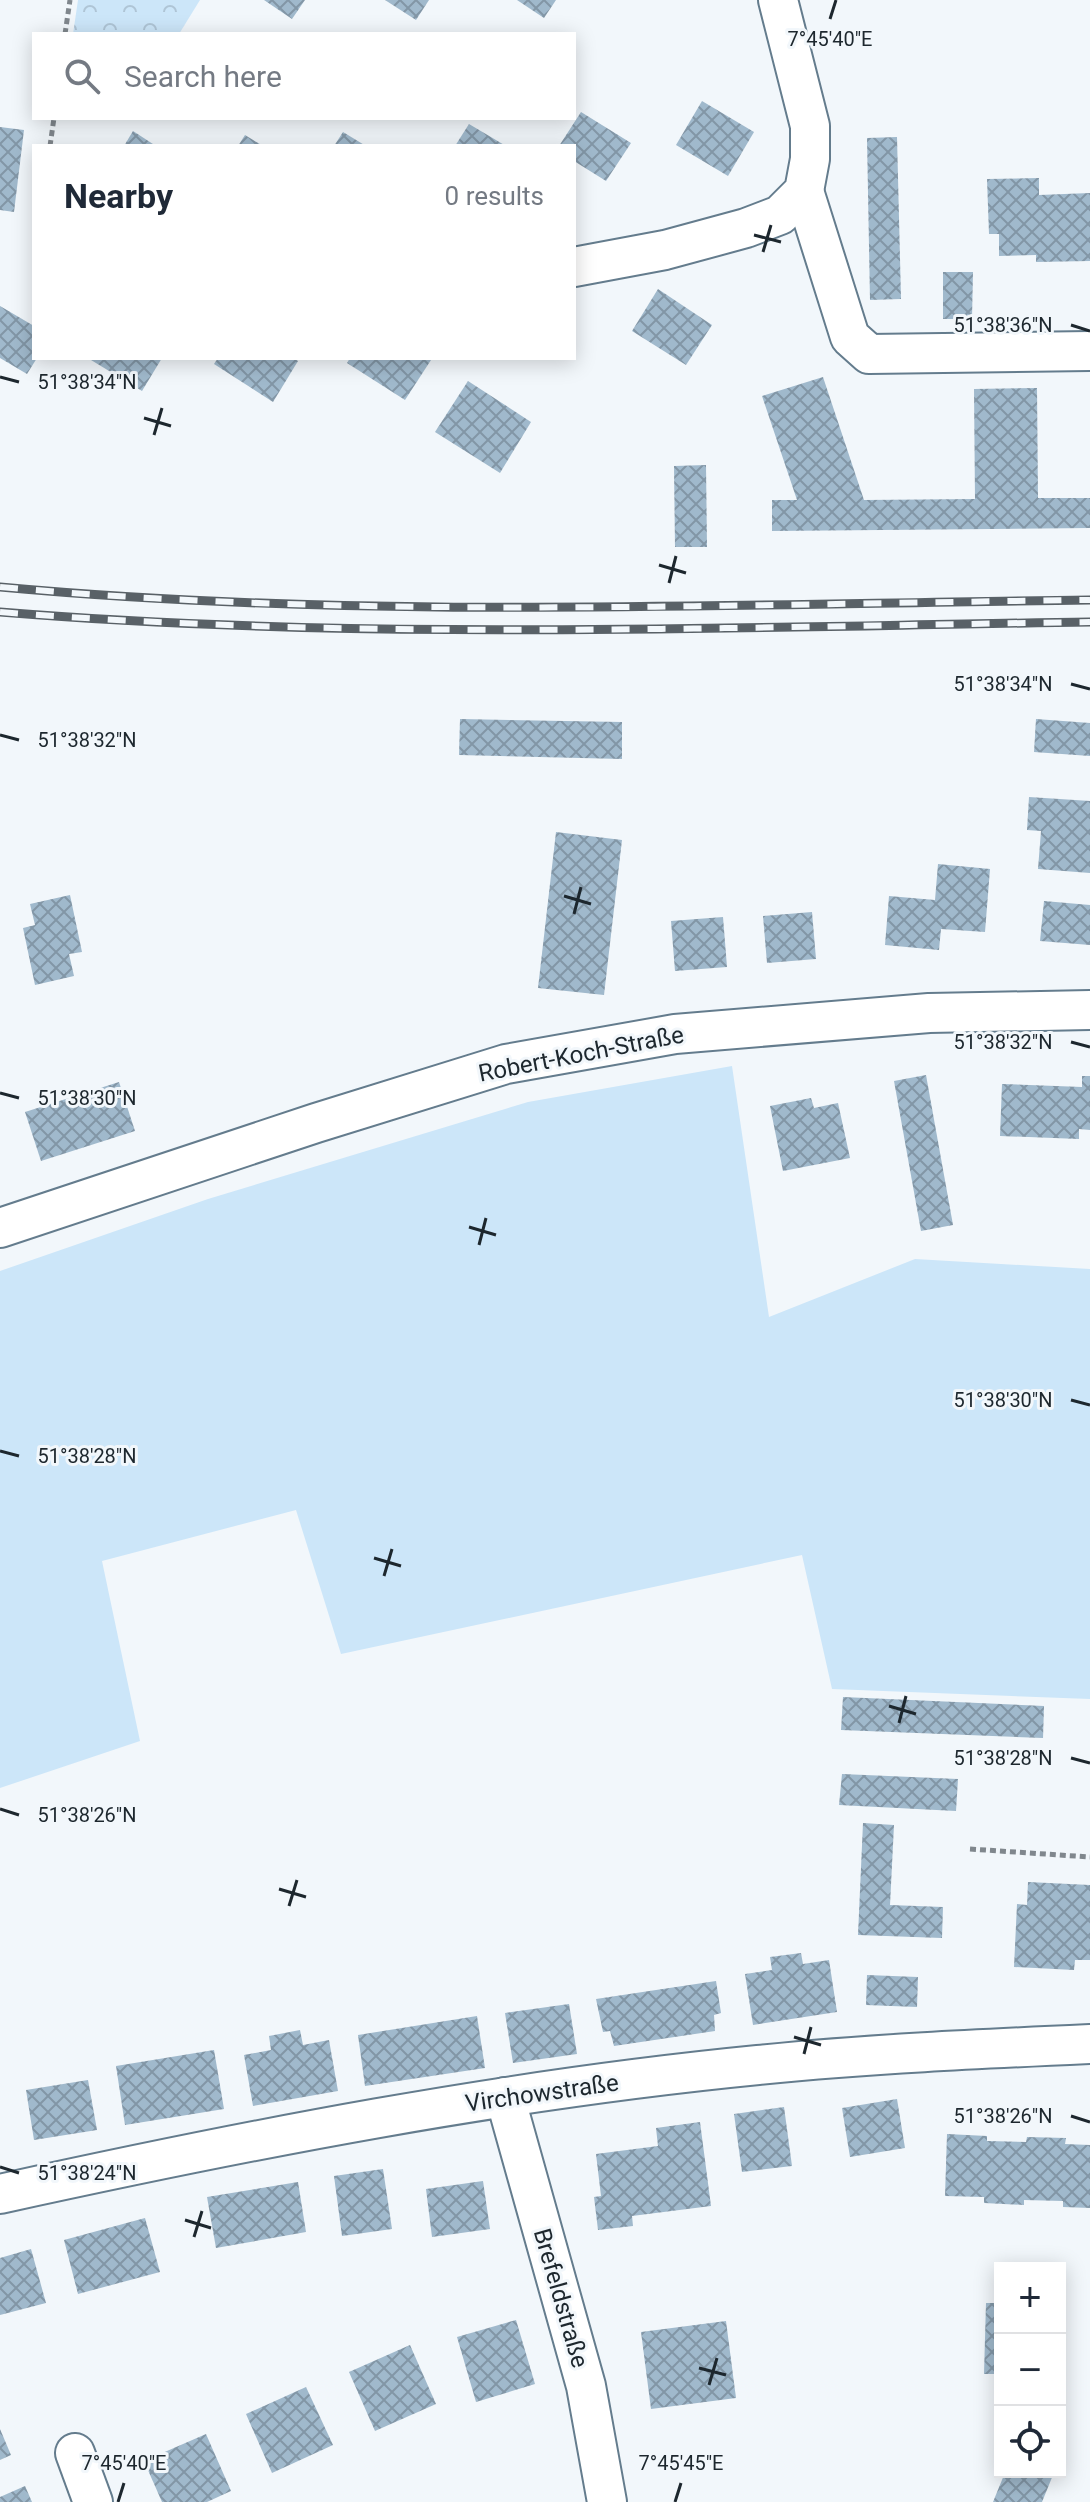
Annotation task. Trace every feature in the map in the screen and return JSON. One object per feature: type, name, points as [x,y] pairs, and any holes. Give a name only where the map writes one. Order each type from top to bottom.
[{"type":"street","points":[[778,0],[810,126],[810,159],[804,191],[850,337],[869,354],[1090,351]]},
{"type":"street","points":[[576,267],[665,250],[746,228],[780,215],[804,191]]},
{"type":"street","name":"Robert-Koch-Straße","points":[[0,1228],[316,1123],[506,1064],[675,1034],[929,1013],[1090,1010]]},
{"type":"street","name":"Virchowstraße","points":[[0,2194],[192,2151],[505,2097],[757,2065],[1090,2044]]},
{"type":"street","name":"Brefeldstraße","points":[[505,2097],[586,2386],[607,2502]]},
{"type":"street","points":[[75,2453],[93,2502]]},
{"type":"path","points":[[65,32],[70,0]]},
{"type":"path","points":[[50,144],[54,120]]},
{"type":"path","points":[[970,1849],[1090,1857]]},
{"type":"green space","points":[[78,0],[200,0],[180,32],[73,32]]},
{"type":"green space","points":[[732,1066],[769,1317],[915,1259],[1090,1269],[1090,1699],[832,1689],[802,1555],[341,1654],[296,1510],[102,1561],[140,1741],[0,1788],[0,1271],[208,1199],[528,1102]]},
{"type":"building","points":[[264,0],[305,0],[292,19]]},
{"type":"building","points":[[385,0],[429,0],[416,20]]},
{"type":"building","points":[[517,0],[556,0],[544,18]]},
{"type":"building","points":[[702,101],[754,132],[728,176],[676,145]]},
{"type":"building","points":[[581,112],[631,143],[606,181],[576,162],[576,144],[560,144]]},
{"type":"building","points":[[469,124],[503,144],[456,144]]},
{"type":"building","points":[[0,127],[24,130],[14,212],[0,210]]},
{"type":"building","points":[[133,131],[153,144],[125,144]]},
{"type":"building","points":[[343,132],[363,144],[335,144]]},
{"type":"building","points":[[245,135],[260,144],[239,144]]},
{"type":"building","points":[[897,137],[901,299],[870,300],[867,138]]},
{"type":"building","points":[[1039,178],[1039,195],[1090,193],[1090,261],[1036,262],[1036,255],[999,256],[999,234],[989,234],[987,179]]},
{"type":"building","points":[[943,272],[973,272],[972,319],[943,319]]},
{"type":"building","points":[[658,289],[712,325],[686,365],[632,331]]},
{"type":"building","points":[[0,306],[32,325],[32,360],[36,360],[27,374],[0,358]]},
{"type":"building","points":[[91,360],[161,360],[142,391]]},
{"type":"building","points":[[217,360],[298,361],[273,402],[214,364]]},
{"type":"building","points":[[349,360],[431,360],[405,400],[347,363]]},
{"type":"building","points":[[823,377],[864,500],[975,499],[974,389],[1037,388],[1038,498],[1090,498],[1090,528],[772,531],[772,500],[797,500],[762,396]]},
{"type":"building","points":[[468,381],[531,422],[500,473],[435,432]]},
{"type":"building","points":[[706,465],[707,547],[675,547],[674,466]]},
{"type":"building","points":[[460,719],[622,722],[622,759],[459,755]]},
{"type":"building","points":[[1036,719],[1090,723],[1090,756],[1034,752]]},
{"type":"building","points":[[1029,797],[1090,801],[1090,873],[1038,869],[1041,831],[1027,830]]},
{"type":"building","points":[[556,832],[622,840],[604,995],[538,988]]},
{"type":"building","points":[[938,864],[990,869],[985,932],[941,929],[939,950],[885,945],[889,896],[935,900]]},
{"type":"building","points":[[70,895],[82,952],[69,954],[74,976],[35,985],[23,928],[35,925],[30,904]]},
{"type":"building","points":[[1044,901],[1090,905],[1090,945],[1040,941]]},
{"type":"building","points":[[812,912],[816,959],[767,963],[763,916]]},
{"type":"building","points":[[723,917],[727,967],[675,971],[671,921]]},
{"type":"building","points":[[926,1075],[953,1225],[921,1231],[894,1081]]},
{"type":"building","points":[[1082,1076],[1090,1076],[1090,1130],[1079,1129],[1079,1139],[1000,1136],[1002,1084],[1082,1087]]},
{"type":"building","points":[[119,1082],[135,1131],[41,1161],[25,1112]]},
{"type":"building","points":[[811,1098],[814,1108],[838,1103],[850,1158],[783,1171],[770,1106]]},
{"type":"building","points":[[843,1697],[1044,1706],[1043,1738],[841,1730]]},
{"type":"building","points":[[842,1774],[958,1779],[956,1811],[839,1805]]},
{"type":"building","points":[[863,1823],[894,1825],[890,1905],[943,1907],[942,1938],[858,1935]]},
{"type":"building","points":[[1028,1882],[1090,1885],[1090,1960],[1075,1960],[1074,1970],[1014,1967],[1017,1904],[1027,1905]]},
{"type":"building","points":[[801,1953],[803,1964],[829,1960],[837,2012],[753,2025],[745,1974],[772,1970],[770,1957]]},
{"type":"building","points":[[867,1975],[918,1977],[917,2007],[866,2005]]},
{"type":"building","points":[[716,1981],[721,2013],[714,2015],[715,2031],[614,2046],[610,2031],[603,2032],[596,1999]]},
{"type":"building","points":[[569,2004],[577,2054],[513,2063],[505,2013]]},
{"type":"building","points":[[477,2016],[485,2068],[365,2086],[358,2035]]},
{"type":"building","points":[[300,2030],[303,2045],[329,2040],[338,2091],[253,2106],[244,2055],[271,2050],[269,2036]]},
{"type":"building","points":[[214,2050],[224,2109],[125,2125],[116,2066]]},
{"type":"building","points":[[88,2080],[97,2130],[34,2140],[26,2090]]},
{"type":"building","points":[[897,2099],[905,2148],[850,2157],[842,2108]]},
{"type":"building","points":[[784,2107],[792,2166],[742,2172],[734,2114]]},
{"type":"building","points":[[700,2122],[711,2206],[632,2216],[633,2226],[598,2230],[594,2197],[601,2196],[596,2154],[658,2146],[656,2128]]},
{"type":"building","points":[[947,2134],[987,2136],[987,2141],[1026,2142],[1027,2137],[1066,2138],[1065,2144],[1090,2145],[1090,2208],[1063,2207],[1063,2201],[1024,2200],[1024,2205],[984,2203],[984,2197],[945,2196]]},
{"type":"building","points":[[383,2169],[392,2229],[342,2236],[334,2176]]},
{"type":"building","points":[[483,2181],[490,2229],[432,2237],[426,2189]]},
{"type":"building","points":[[298,2182],[306,2232],[216,2248],[207,2197]]},
{"type":"building","points":[[145,2218],[160,2272],[78,2294],[64,2240]]},
{"type":"building","points":[[31,2249],[46,2303],[0,2315],[0,2258]]},
{"type":"building","points":[[986,2303],[994,2303],[994,2374],[984,2374]]},
{"type":"building","points":[[516,2320],[535,2384],[476,2402],[457,2337]]},
{"type":"building","points":[[726,2321],[736,2398],[651,2409],[641,2332]]},
{"type":"building","points":[[410,2345],[436,2404],[375,2431],[349,2372]]},
{"type":"building","points":[[306,2387],[333,2445],[272,2473],[246,2414]]},
{"type":"building","points":[[0,2429],[11,2455],[0,2460]]},
{"type":"building","points":[[206,2434],[231,2491],[207,2502],[162,2502],[144,2461]]},
{"type":"building","points":[[1003,2478],[1052,2478],[1042,2502],[993,2502]]},
{"type":"building","points":[[25,2486],[32,2502],[0,2502],[0,2497]]},
{"type":"railway","points":[[0,587],[272,604],[408,607],[1090,600]]},
{"type":"railway","points":[[0,612],[136,621],[408,629],[681,629],[1090,622]]}]
